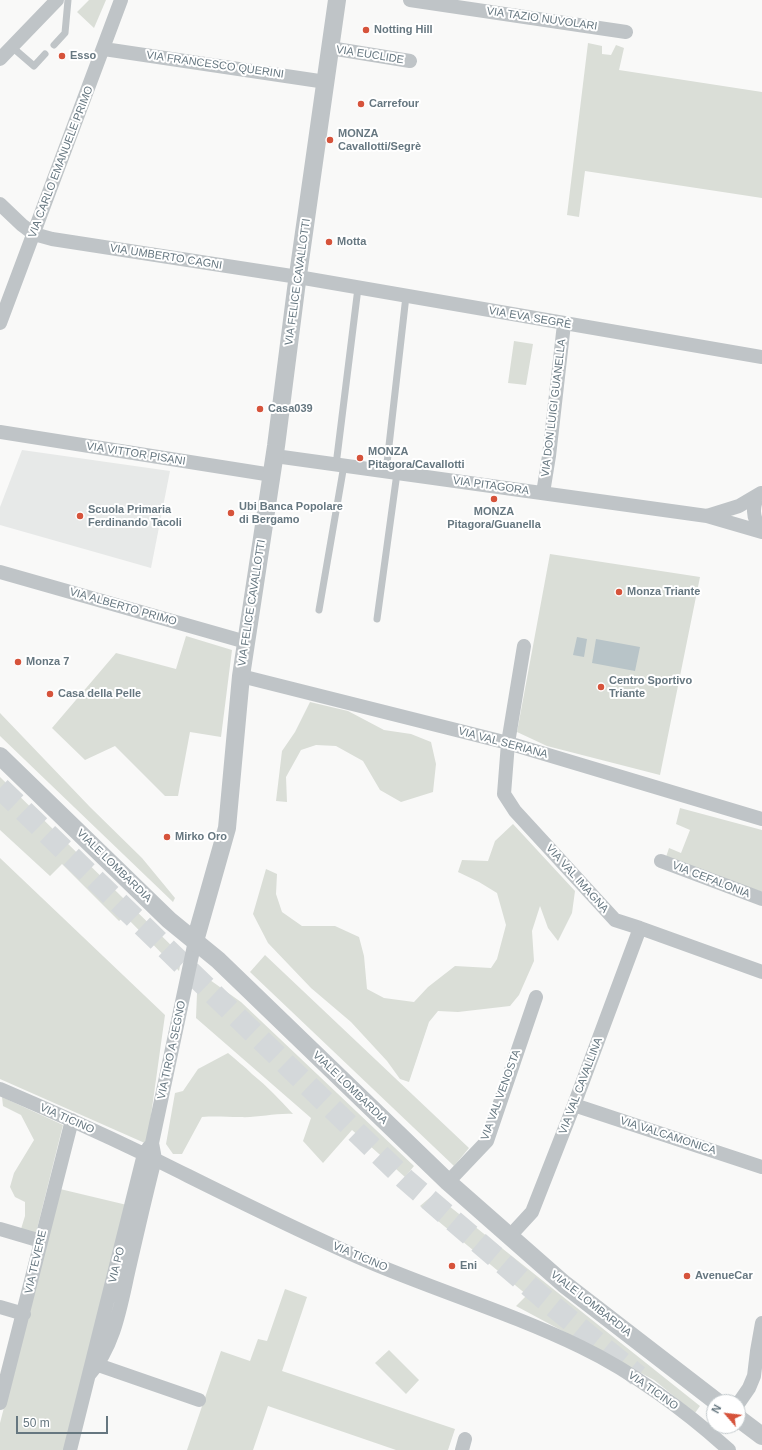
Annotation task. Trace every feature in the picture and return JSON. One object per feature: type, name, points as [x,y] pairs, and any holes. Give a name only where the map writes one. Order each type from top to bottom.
[{"type":"street","points":[[0,59],[57,0]]},
{"type":"street","name":"VIA CARLO EMANUELE PRIMO","points":[[0,323],[104,49],[121,0]]},
{"type":"street","name":"VIA FELICE CAVALLOTTI","points":[[195,941],[227,828],[240,676],[275,456],[298,277],[337,0]]},
{"type":"street","name":"VIA TAZIO NUVOLARI","points":[[410,0],[626,32]]},
{"type":"street","name":"VIA EUCLIDE","points":[[330,48],[410,61]]},
{"type":"street","name":"VIA FRANCESCO QUERINI","points":[[104,49],[326,82]]},
{"type":"street","points":[[0,204],[34,234]]},
{"type":"street","name":"VIA UMBERTO CAGNI","points":[[34,234],[52,239],[298,277]]},
{"type":"street","name":"VIA EVA SEGRÈ","points":[[298,277],[762,357]]},
{"type":"street","name":"VIA DON LUIGI GUANELLA","points":[[543,493],[549,456],[564,324]]},
{"type":"street","name":"VIA VITTOR PISANI","points":[[0,432],[272,475]]},
{"type":"street","name":"VIA PITAGORA","points":[[275,456],[707,516],[762,531]]},
{"type":"street","points":[[762,492],[756,501],[754,512],[755,520],[762,531]]},
{"type":"street","name":"VIA PITAGORA","points":[[707,516],[739,506],[762,492]]},
{"type":"street","name":"VIA ALBERTO PRIMO","points":[[0,572],[246,642]]},
{"type":"street","name":"VIA VAL IMAGNA","points":[[524,646],[508,743],[504,794],[515,811],[615,920],[762,972]]},
{"type":"street","name":"VIA VAL SERIANA","points":[[240,676],[508,743],[762,819]]},
{"type":"street","name":"VIALE LOMBARDIA","points":[[0,756],[169,920],[218,960],[448,1182],[564,1284],[707,1394]]},
{"type":"street","name":"VIA CEFALONIA","points":[[661,861],[762,899]]},
{"type":"street","name":"VIA VAL CAVALLINA","points":[[509,1237],[532,1212],[574,1105],[640,928]]},
{"type":"street","name":"VIA TIRO A SEGNO","points":[[150,1152],[195,941]]},
{"type":"street","name":"VIA VAL VENOSTA","points":[[448,1182],[487,1141],[536,997]]},
{"type":"street","name":"VIA TICINO","points":[[0,1089],[150,1152],[288,1225],[373,1264],[523,1321],[583,1348],[644,1382],[706,1423]]},
{"type":"street","name":"VIA VALCAMONICA","points":[[574,1105],[762,1167]]},
{"type":"street","name":"VIA TEVERE","points":[[0,1403],[2,1387],[24,1314],[72,1120]]},
{"type":"street","name":"VIA PO","points":[[70,1450],[94,1370],[112,1336],[150,1152]]},
{"type":"street","points":[[0,1229],[41,1241]]},
{"type":"street","points":[[0,1306],[24,1314]]},
{"type":"street","points":[[745,1394],[754,1376],[759,1354],[762,1323]]},
{"type":"street","points":[[94,1370],[199,1400]]},
{"type":"street","points":[[746,1424],[762,1436]]},
{"type":"street","name":"VIA TICINO","points":[[719,1434],[729,1450]]},
{"type":"lane","points":[[54,45],[65,33],[68,0]]},
{"type":"lane","points":[[12,47],[34,66],[45,54]]},
{"type":"lane","points":[[319,610],[340,465],[358,288]]},
{"type":"lane","points":[[377,619],[392,472],[406,296]]},
{"type":"shaded area","points":[[89,0],[106,0],[94,28],[77,12]]},
{"type":"shaded area","points":[[588,43],[602,46],[602,54],[611,55],[616,45],[624,48],[619,70],[762,92],[762,198],[585,171],[579,217],[567,215]]},
{"type":"shaded area","points":[[514,341],[533,344],[526,385],[508,383]]},
{"type":"shaded area","name":"Scuola Primaria Ferdinando Tacoli","points":[[22,450],[170,471],[151,568],[0,525],[0,507]]},
{"type":"shaded area","name":"Centro Sportivo Triante","points":[[550,554],[700,577],[660,775],[547,746],[517,732]]},
{"type":"shaded area","points":[[186,636],[232,650],[221,737],[190,732],[178,796],[165,796],[115,746],[85,760],[52,728],[116,653],[176,669]]},
{"type":"shaded area","points":[[577,637],[587,639],[584,657],[573,655]]},
{"type":"shaded area","points":[[596,639],[640,647],[635,671],[592,663]]},
{"type":"shaded area","points":[[310,702],[348,711],[384,730],[411,734],[431,742],[436,764],[433,792],[401,802],[380,790],[363,761],[336,746],[316,745],[301,750],[286,777],[287,802],[276,801],[282,751],[295,732]]},
{"type":"shaded area","points":[[0,713],[90,807],[142,858],[175,898],[173,902],[0,736]]},
{"type":"shaded area","points":[[0,777],[182,956],[179,971],[125,916],[119,921],[62,864],[50,876],[0,830]]},
{"type":"shaded area","points":[[680,808],[762,830],[762,892],[666,857],[669,848],[681,853],[690,830],[676,824]]},
{"type":"shaded area","points":[[513,824],[575,891],[572,913],[558,941],[548,928],[540,906],[532,931],[534,961],[519,995],[510,1006],[458,1012],[438,1011],[429,1022],[409,1082],[400,1079],[387,1061],[351,1022],[311,988],[268,943],[253,914],[266,869],[277,874],[276,894],[282,912],[302,926],[335,926],[359,937],[364,956],[367,989],[384,998],[414,1002],[428,987],[455,966],[491,968],[497,959],[506,925],[497,893],[458,872],[462,860],[488,861],[495,841]]},
{"type":"shaded area","points":[[0,858],[165,1015],[147,1144],[0,1079]]},
{"type":"shaded area","points":[[265,955],[469,1148],[454,1166],[250,972]]},
{"type":"shaded area","points":[[210,980],[241,1002],[414,1166],[405,1177],[352,1130],[323,1163],[303,1141],[311,1118],[196,1018],[197,993]]},
{"type":"shaded area","points":[[228,1053],[268,1088],[293,1114],[246,1117],[202,1117],[182,1154],[173,1154],[166,1144],[175,1093],[183,1091],[198,1069]]},
{"type":"shaded area","points":[[2,1097],[63,1125],[36,1233],[21,1229],[25,1216],[25,1202],[15,1197],[10,1187],[14,1173],[34,1140],[21,1115],[3,1106]]},
{"type":"shaded area","points":[[60,1189],[127,1205],[65,1450],[0,1450],[0,1423]]},
{"type":"shaded area","points":[[434,1194],[700,1406],[695,1413],[654,1380],[516,1306],[527,1295],[420,1206]]},
{"type":"shaded area","points":[[285,1289],[307,1297],[282,1371],[455,1429],[448,1450],[396,1450],[268,1406],[253,1450],[187,1450],[221,1351],[250,1361],[258,1339],[267,1341]]},
{"type":"shaded area","points":[[389,1350],[419,1380],[406,1394],[375,1363]]},
{"type":"tunnel","points":[[0,788],[405,1179],[542,1297],[638,1376]]},
{"type":"place","name":"Notting Hill","points":[[366,30]]},
{"type":"place","name":"Esso","points":[[62,56]]},
{"type":"place","name":"Carrefour","points":[[361,104]]},
{"type":"place","name":"MONZA Cavallotti/Segrè","points":[[330,140]]},
{"type":"place","name":"Motta","points":[[329,242]]},
{"type":"place","name":"Casa039","points":[[260,409]]},
{"type":"place","name":"MONZA Pitagora/Cavallotti","points":[[360,458]]},
{"type":"place","name":"MONZA Pitagora/Guanella","points":[[494,499]]},
{"type":"place","name":"Ubi Banca Popolare di Bergamo","points":[[231,513]]},
{"type":"place","name":"Scuola Primaria Ferdinando Tacoli","points":[[80,516]]},
{"type":"place","name":"Monza Triante","points":[[619,592]]},
{"type":"place","name":"Monza 7","points":[[18,662]]},
{"type":"place","name":"Centro Sportivo Triante","points":[[601,687]]},
{"type":"place","name":"Casa della Pelle","points":[[50,694]]},
{"type":"place","name":"Mirko Oro","points":[[167,837]]},
{"type":"place","name":"Eni","points":[[452,1266]]},
{"type":"place","name":"AvenueCar","points":[[687,1276]]}]
